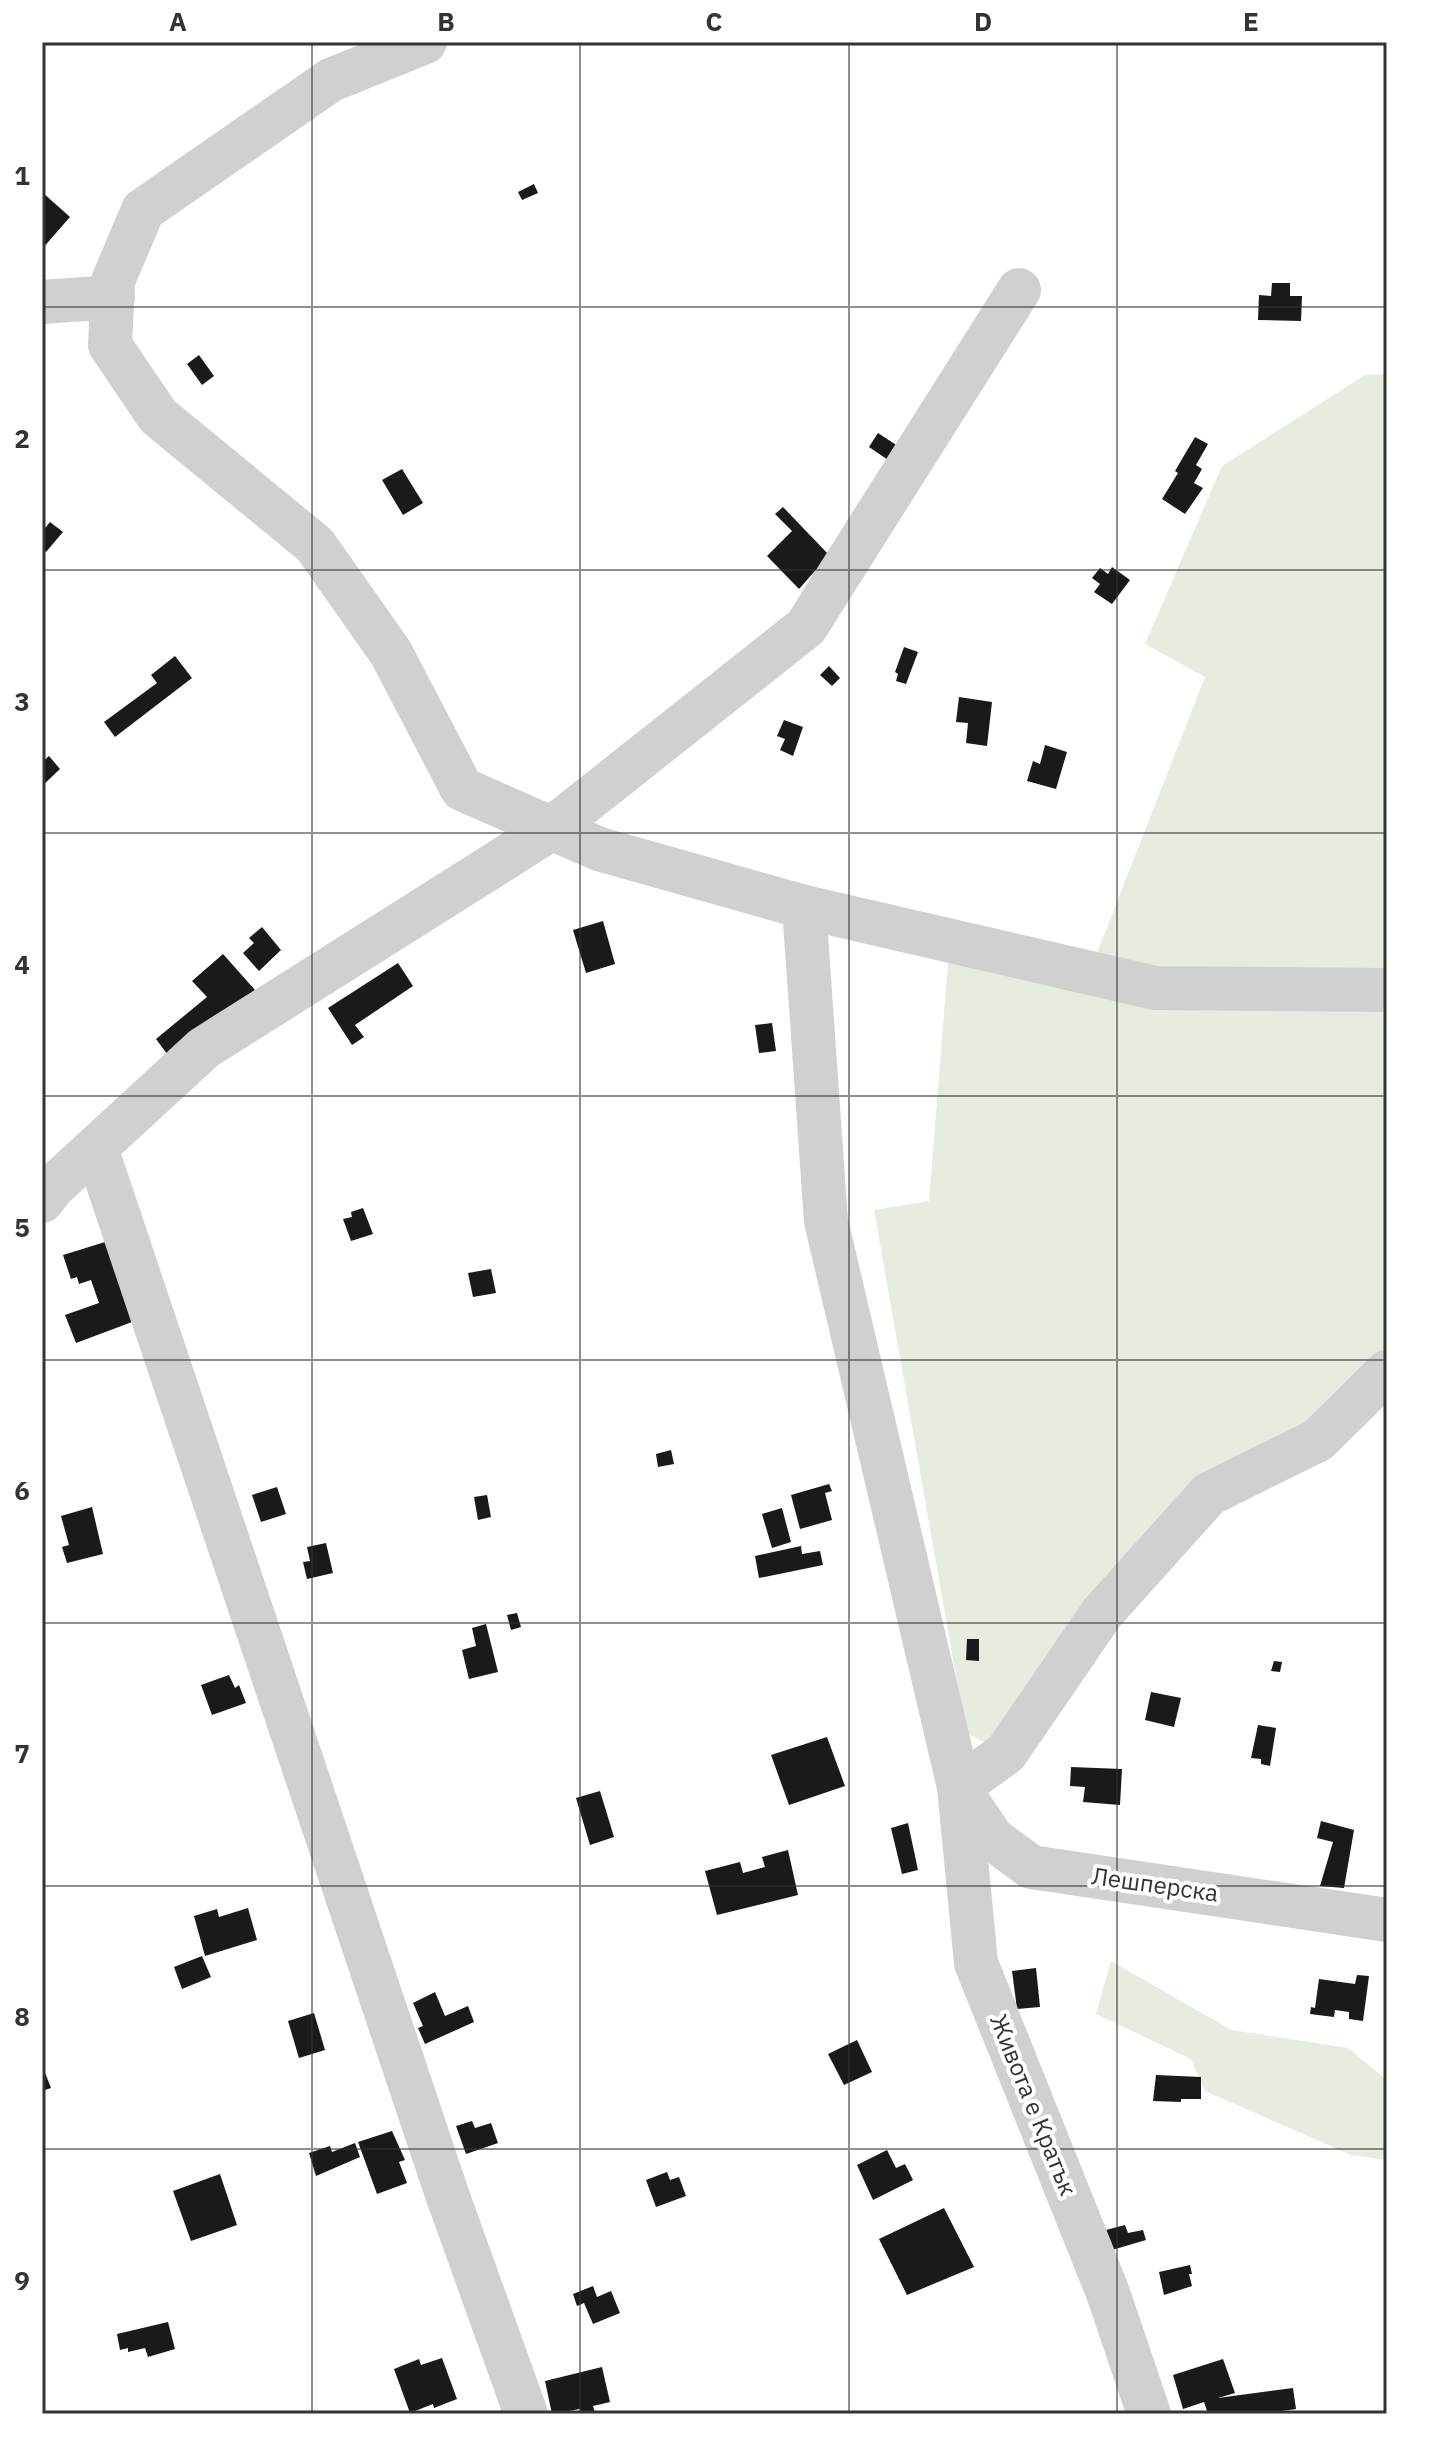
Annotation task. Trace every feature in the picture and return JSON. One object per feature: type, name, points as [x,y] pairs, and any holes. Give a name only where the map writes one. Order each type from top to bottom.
[{"type":"street","points":[[425,42],[331,80],[143,210],[113,281],[110,345],[158,416],[315,545],[391,653],[462,789],[599,849],[804,907],[1155,988],[1387,990]]},
{"type":"street","points":[[42,1201],[204,1048],[551,829],[806,627],[1019,290]]},
{"type":"street","points":[[42,302],[113,297]]},
{"type":"street","points":[[804,907],[826,1221],[959,1787],[1006,1753],[1102,1613],[1209,1494],[1318,1440],[1387,1372]]},
{"type":"street","points":[[96,1148],[447,2194],[526,2414]]},
{"type":"street","name":"Лешперска","points":[[959,1787],[992,1838],[1031,1867],[1387,1920]]},
{"type":"street","name":"Живота е Кратък","points":[[959,1787],[976,1963],[1108,2293],[1149,2414]]},
{"type":"shaded area","points":[[1387,374],[1387,1372],[1209,1494],[1006,1753],[966,1733],[874,1210],[929,1201],[948,963],[1083,989],[1205,677],[1145,644],[1222,466],[1365,375]]},
{"type":"shaded area","points":[[1111,1961],[1231,2030],[1348,2048],[1387,2080],[1387,2160],[1351,2155],[1205,2091],[1191,2059],[1096,2014]]},
{"type":"building","points":[[534,184],[538,193],[522,200],[518,192]]},
{"type":"building","points":[[42,192],[70,217],[42,249]]},
{"type":"building","points":[[1272,283],[1290,283],[1290,296],[1302,296],[1301,321],[1258,320],[1259,295],[1271,296]]},
{"type":"building","points":[[199,355],[214,376],[202,385],[187,364]]},
{"type":"building","points":[[878,433],[907,452],[897,466],[869,447]]},
{"type":"building","points":[[1195,437],[1208,444],[1196,465],[1202,469],[1194,483],[1203,488],[1185,514],[1162,499]]},
{"type":"building","points":[[402,469],[423,503],[403,515],[382,480]]},
{"type":"building","points":[[783,507],[829,555],[799,589],[767,556],[792,531],[775,514]]},
{"type":"building","points":[[50,522],[63,532],[46,552],[42,548],[42,532]]},
{"type":"building","points":[[1112,567],[1130,580],[1112,604],[1094,592],[1100,584],[1092,578],[1100,568],[1108,574]]},
{"type":"building","points":[[904,647],[918,652],[906,684],[896,681],[898,674],[895,672]]},
{"type":"building","points":[[175,656],[192,678],[115,737],[104,722],[157,683],[151,675]]},
{"type":"building","points":[[829,666],[840,678],[832,686],[820,675]]},
{"type":"building","points":[[959,697],[992,702],[987,746],[966,743],[968,723],[956,722]]},
{"type":"building","points":[[784,720],[803,727],[793,756],[780,750],[785,739],[777,736]]},
{"type":"building","points":[[1045,745],[1067,752],[1056,789],[1027,781],[1033,761],[1040,764]]},
{"type":"building","points":[[49,756],[60,769],[42,786],[42,762]]},
{"type":"building","points":[[603,921],[615,964],[586,973],[573,930]]},
{"type":"building","points":[[262,927],[281,950],[259,971],[243,953],[254,943],[249,938]]},
{"type":"building","points":[[223,954],[255,990],[173,1062],[156,1039],[207,997],[192,981]]},
{"type":"building","points":[[398,963],[413,986],[355,1025],[364,1037],[352,1045],[328,1008]]},
{"type":"building","points":[[772,1023],[776,1051],[759,1053],[755,1025]]},
{"type":"building","points":[[363,1208],[373,1234],[351,1241],[343,1219],[352,1217],[351,1212]]},
{"type":"building","points":[[105,1242],[132,1322],[76,1343],[65,1315],[99,1303],[91,1280],[79,1284],[77,1277],[71,1279],[63,1255]]},
{"type":"building","points":[[491,1269],[496,1293],[473,1297],[468,1273]]},
{"type":"building","points":[[671,1450],[674,1464],[658,1467],[656,1454]]},
{"type":"building","points":[[829,1484],[832,1491],[825,1493],[832,1520],[800,1529],[791,1495]]},
{"type":"building","points":[[277,1487],[286,1514],[261,1522],[252,1495]]},
{"type":"building","points":[[487,1495],[491,1517],[478,1520],[474,1497]]},
{"type":"building","points":[[92,1507],[103,1554],[67,1563],[62,1547],[69,1545],[61,1516]]},
{"type":"building","points":[[782,1508],[791,1542],[772,1548],[762,1514]]},
{"type":"building","points":[[326,1543],[333,1573],[307,1579],[303,1562],[310,1561],[307,1547]]},
{"type":"building","points":[[801,1546],[802,1554],[820,1551],[823,1565],[759,1578],[755,1556]]},
{"type":"building","points":[[517,1613],[521,1627],[511,1630],[507,1615]]},
{"type":"building","points":[[486,1624],[498,1672],[469,1679],[462,1650],[476,1646],[472,1628]]},
{"type":"building","points":[[967,1639],[979,1639],[979,1661],[966,1660]]},
{"type":"building","points":[[1274,1661],[1282,1662],[1280,1672],[1271,1671]]},
{"type":"building","points":[[229,1675],[235,1688],[239,1685],[246,1703],[212,1715],[201,1685]]},
{"type":"building","points":[[1151,1692],[1181,1698],[1174,1727],[1145,1720]]},
{"type":"building","points":[[1258,1725],[1276,1728],[1270,1766],[1261,1764],[1261,1759],[1251,1758]]},
{"type":"building","points":[[827,1737],[845,1786],[789,1805],[771,1755]]},
{"type":"building","points":[[1071,1767],[1122,1769],[1120,1805],[1083,1802],[1085,1787],[1070,1786]]},
{"type":"building","points":[[600,1791],[614,1837],[590,1845],[576,1798]]},
{"type":"building","points":[[1321,1821],[1354,1830],[1344,1888],[1320,1886],[1333,1842],[1317,1838]]},
{"type":"building","points":[[908,1823],[918,1870],[902,1874],[891,1828]]},
{"type":"building","points":[[788,1850],[798,1895],[717,1915],[705,1871],[740,1862],[743,1873],[765,1867],[762,1857]]},
{"type":"building","points":[[248,1908],[257,1940],[205,1956],[194,1916],[217,1909],[219,1917]]},
{"type":"building","points":[[202,1956],[211,1977],[182,1989],[174,1967]]},
{"type":"building","points":[[1036,1968],[1040,2007],[1017,2009],[1012,1971]]},
{"type":"building","points":[[1357,1975],[1369,1976],[1363,2021],[1349,2019],[1349,2012],[1335,2010],[1334,2017],[1310,2014],[1311,2007],[1315,2008],[1319,1979],[1355,1984]]},
{"type":"building","points":[[435,1992],[445,2016],[468,2006],[474,2022],[425,2044],[418,2028],[423,2026],[413,2003]]},
{"type":"building","points":[[314,2013],[325,2050],[299,2058],[288,2021]]},
{"type":"building","points":[[857,2040],[872,2072],[844,2085],[828,2054]]},
{"type":"building","points":[[42,2065],[51,2088],[42,2091]]},
{"type":"building","points":[[1156,2075],[1201,2077],[1201,2099],[1153,2101]]},
{"type":"building","points":[[472,2121],[475,2128],[491,2123],[498,2143],[466,2154],[456,2126]]},
{"type":"building","points":[[392,2131],[405,2160],[399,2162],[407,2183],[377,2194],[358,2142]]},
{"type":"building","points":[[355,2143],[360,2157],[316,2176],[309,2153],[330,2146],[332,2152]]},
{"type":"building","points":[[887,2150],[896,2168],[905,2164],[913,2180],[873,2200],[857,2165]]},
{"type":"building","points":[[667,2172],[670,2180],[679,2177],[686,2196],[656,2207],[646,2180]]},
{"type":"building","points":[[220,2174],[237,2225],[191,2241],[173,2191]]},
{"type":"building","points":[[944,2208],[974,2267],[907,2295],[879,2239]]},
{"type":"building","points":[[1125,2225],[1128,2233],[1143,2230],[1146,2240],[1112,2250],[1106,2230]]},
{"type":"building","points":[[1190,2265],[1192,2286],[1164,2295],[1159,2272]]},
{"type":"building","points":[[593,2286],[597,2297],[611,2291],[620,2313],[593,2324],[584,2303],[577,2306],[573,2294]]},
{"type":"building","points":[[168,2322],[175,2349],[148,2357],[145,2348],[128,2352],[128,2348],[120,2350],[117,2334]]},
{"type":"building","points":[[442,2358],[457,2399],[410,2413],[394,2369],[419,2359],[421,2365]]},
{"type":"building","points":[[1223,2359],[1235,2393],[1218,2398],[1293,2388],[1296,2409],[1262,2414],[1208,2414],[1204,2402],[1183,2409],[1173,2375]]},
{"type":"building","points":[[602,2367],[610,2402],[593,2406],[595,2413],[581,2414],[580,2409],[552,2414],[545,2381]]}]
